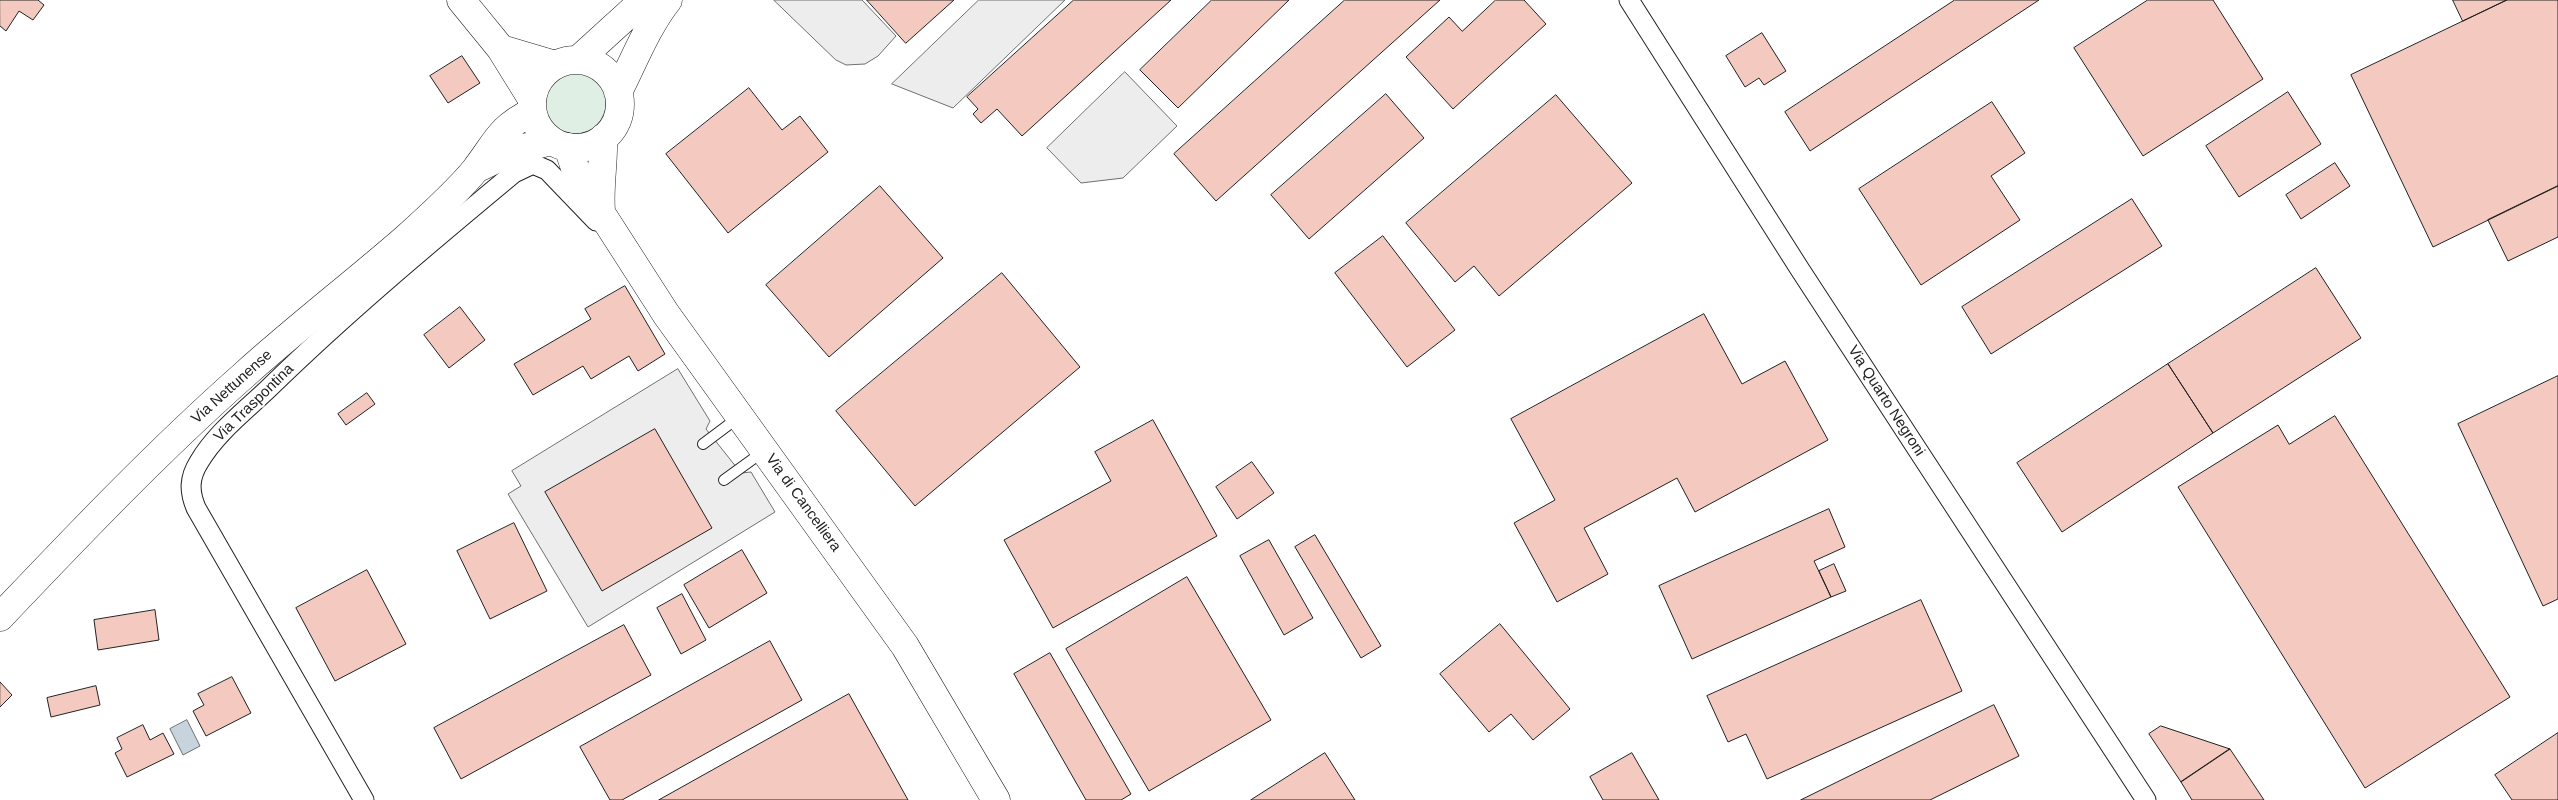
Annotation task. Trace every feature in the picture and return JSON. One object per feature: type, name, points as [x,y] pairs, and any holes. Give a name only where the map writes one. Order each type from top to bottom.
[{"type":"main road","points":[[461,0],[501,49],[532,106],[536,124],[560,144]]},
{"type":"main road","points":[[532,106],[539,79],[567,62],[644,0]]},
{"type":"main road","points":[[618,92],[637,56],[645,34],[668,0]]},
{"type":"main road","points":[[501,49],[567,62],[591,62],[612,79],[618,92],[620,104],[618,117],[612,129],[604,138],[600,190],[605,219]]},
{"type":"main road","name":"Via Nettunense","points":[[0,616],[108,504],[193,421],[286,338],[406,238],[475,170],[505,130],[532,106]]},
{"type":"main road","name":"Via Nettunense","points":[[475,170],[515,150],[560,144],[587,147],[604,138]]},
{"type":"main road","name":"Via di Cancelliera","points":[[560,144],[578,177],[666,314],[905,646],[996,800]]},
{"type":"street","name":"Via Quarto Negroni","points":[[1629,0],[1805,276],[2146,800]]},
{"type":"street","name":"Via Traspontina","points":[[364,800],[196,508],[190,494],[190,483],[198,462],[218,437],[294,364],[514,173],[533,164],[547,170],[597,222],[605,219]]},
{"type":"lane","points":[[703,444],[740,416]]},
{"type":"lane","points":[[724,480],[765,451]]},
{"type":"green space","points":[[569,72],[581,72],[597,81],[604,91],[606,103],[604,115],[597,125],[581,134],[569,134],[558,129],[549,120],[544,109],[544,97],[549,86],[558,77]]},
{"type":"shaded area","points":[[774,0],[862,0],[896,36],[878,56],[865,64],[846,65],[836,60]]},
{"type":"shaded area","points":[[979,0],[1065,0],[953,108],[892,84]]},
{"type":"shaded area","points":[[1125,72],[1177,126],[1123,178],[1081,183],[1047,148]]},
{"type":"shaded area","points":[[678,369],[710,421],[706,429],[741,473],[751,472],[775,512],[588,627],[508,494],[521,486],[512,471]]},
{"type":"shaded area","points":[[187,720],[200,746],[183,755],[170,729]]},
{"type":"building","points":[[0,0],[38,0],[44,5],[33,20],[19,11],[6,31],[0,26]]},
{"type":"building","points":[[867,0],[954,0],[906,43]]},
{"type":"building","points":[[1074,0],[1171,0],[1022,136],[997,109],[981,123],[973,114],[978,109],[967,97]]},
{"type":"building","points":[[1212,0],[1289,0],[1178,108],[1140,70]]},
{"type":"building","points":[[1345,0],[1440,0],[1216,201],[1174,154]]},
{"type":"building","points":[[1496,0],[1524,0],[1546,24],[1453,109],[1406,57],[1449,17],[1462,31]]},
{"type":"building","points":[[1955,0],[2039,0],[1810,151],[1785,112]]},
{"type":"building","points":[[2148,0],[2213,0],[2263,79],[2143,156],[2074,48]]},
{"type":"building","points":[[2453,0],[2507,0],[2463,21]]},
{"type":"building","points":[[2507,0],[2558,0],[2558,186],[2433,247],[2351,75]]},
{"type":"building","points":[[1762,33],[1786,71],[1764,85],[1759,78],[1745,87],[1726,56]]},
{"type":"building","points":[[462,56],[480,83],[448,103],[430,76]]},
{"type":"building","points":[[749,88],[782,130],[800,116],[828,152],[728,233],[666,154]]},
{"type":"building","points":[[2288,92],[2321,144],[2239,197],[2206,146]]},
{"type":"building","points":[[1386,94],[1424,138],[1309,239],[1271,195]]},
{"type":"building","points":[[1556,95],[1632,183],[1499,296],[1474,266],[1455,282],[1406,223]]},
{"type":"building","points":[[1992,102],[2025,153],[1991,176],[2020,220],[1921,285],[1859,189]]},
{"type":"building","points":[[2335,163],[2350,186],[2301,219],[2286,195]]},
{"type":"building","points":[[880,186],[943,258],[829,357],[766,285]]},
{"type":"building","points":[[2558,186],[2558,237],[2508,261],[2488,220]]},
{"type":"building","points":[[2132,199],[2162,246],[1991,354],[1962,307]]},
{"type":"building","points":[[1383,236],[1455,330],[1407,367],[1335,273]]},
{"type":"building","points":[[2316,268],[2361,338],[2213,433],[2168,364]]},
{"type":"building","points":[[1002,273],[1080,367],[915,506],[836,411]]},
{"type":"building","points":[[625,286],[665,354],[638,371],[629,356],[591,379],[583,366],[533,395],[514,364],[591,319],[585,309]]},
{"type":"building","points":[[460,307],[485,340],[449,368],[424,335]]},
{"type":"building","points":[[1704,314],[1742,384],[1785,361],[1828,440],[1695,512],[1677,478],[1584,528],[1608,574],[1557,602],[1514,523],[1555,500],[1511,419]]},
{"type":"building","points":[[2168,364],[2213,433],[2062,532],[2017,463]]},
{"type":"building","points":[[2558,376],[2558,599],[2543,606],[2458,424]]},
{"type":"building","points":[[367,393],[375,404],[346,425],[338,414]]},
{"type":"building","points":[[2335,416],[2510,697],[2365,788],[2178,487],[2278,425],[2289,444]]},
{"type":"building","points":[[1153,420],[1217,536],[1053,628],[1004,540],[1111,481],[1095,452]]},
{"type":"building","points":[[655,429],[712,528],[602,591],[545,492]]},
{"type":"building","points":[[1252,462],[1274,493],[1237,519],[1216,487]]},
{"type":"building","points":[[1829,509],[1845,547],[1814,561],[1831,597],[1692,659],[1659,586]]},
{"type":"building","points":[[514,523],[547,591],[490,619],[457,551]]},
{"type":"building","points":[[1315,535],[1381,646],[1361,658],[1295,547]]},
{"type":"building","points":[[1269,540],[1313,618],[1284,635],[1240,556]]},
{"type":"building","points":[[742,550],[767,593],[709,628],[684,585]]},
{"type":"building","points":[[1834,564],[1846,591],[1831,597],[1819,571]]},
{"type":"building","points":[[367,570],[406,644],[335,681],[296,608]]},
{"type":"building","points":[[1187,577],[1271,720],[1149,791],[1066,649]]},
{"type":"building","points":[[682,594],[706,640],[681,654],[657,608]]},
{"type":"building","points":[[1921,600],[1962,691],[1767,779],[1746,734],[1728,742],[1707,696]]},
{"type":"building","points":[[155,610],[159,640],[98,650],[94,620]]},
{"type":"building","points":[[1500,624],[1570,709],[1533,740],[1511,714],[1489,732],[1440,674]]},
{"type":"building","points":[[624,625],[651,675],[461,779],[434,728]]},
{"type":"building","points":[[770,641],[802,700],[622,800],[610,800],[580,747]]},
{"type":"building","points":[[1050,653],[1131,794],[1121,800],[1086,800],[1014,674]]},
{"type":"building","points":[[232,677],[251,713],[206,736],[193,711],[204,705],[198,694]]},
{"type":"building","points":[[0,682],[12,695],[0,707]]},
{"type":"building","points":[[96,686],[100,705],[51,717],[47,698]]},
{"type":"building","points":[[849,694],[908,800],[659,800]]},
{"type":"building","points":[[1994,705],[2019,756],[1930,800],[1801,800]]},
{"type":"building","points":[[143,725],[150,740],[163,733],[174,754],[127,777],[115,753],[122,749],[117,738]]},
{"type":"building","points":[[2161,726],[2230,749],[2181,782],[2149,734]]},
{"type":"building","points":[[2558,733],[2558,800],[2512,800],[2495,775]]},
{"type":"building","points":[[2230,749],[2264,800],[2192,800],[2181,782]]},
{"type":"building","points":[[1325,753],[1355,800],[1251,800]]},
{"type":"building","points":[[1632,753],[1659,800],[1603,800],[1590,777]]}]
